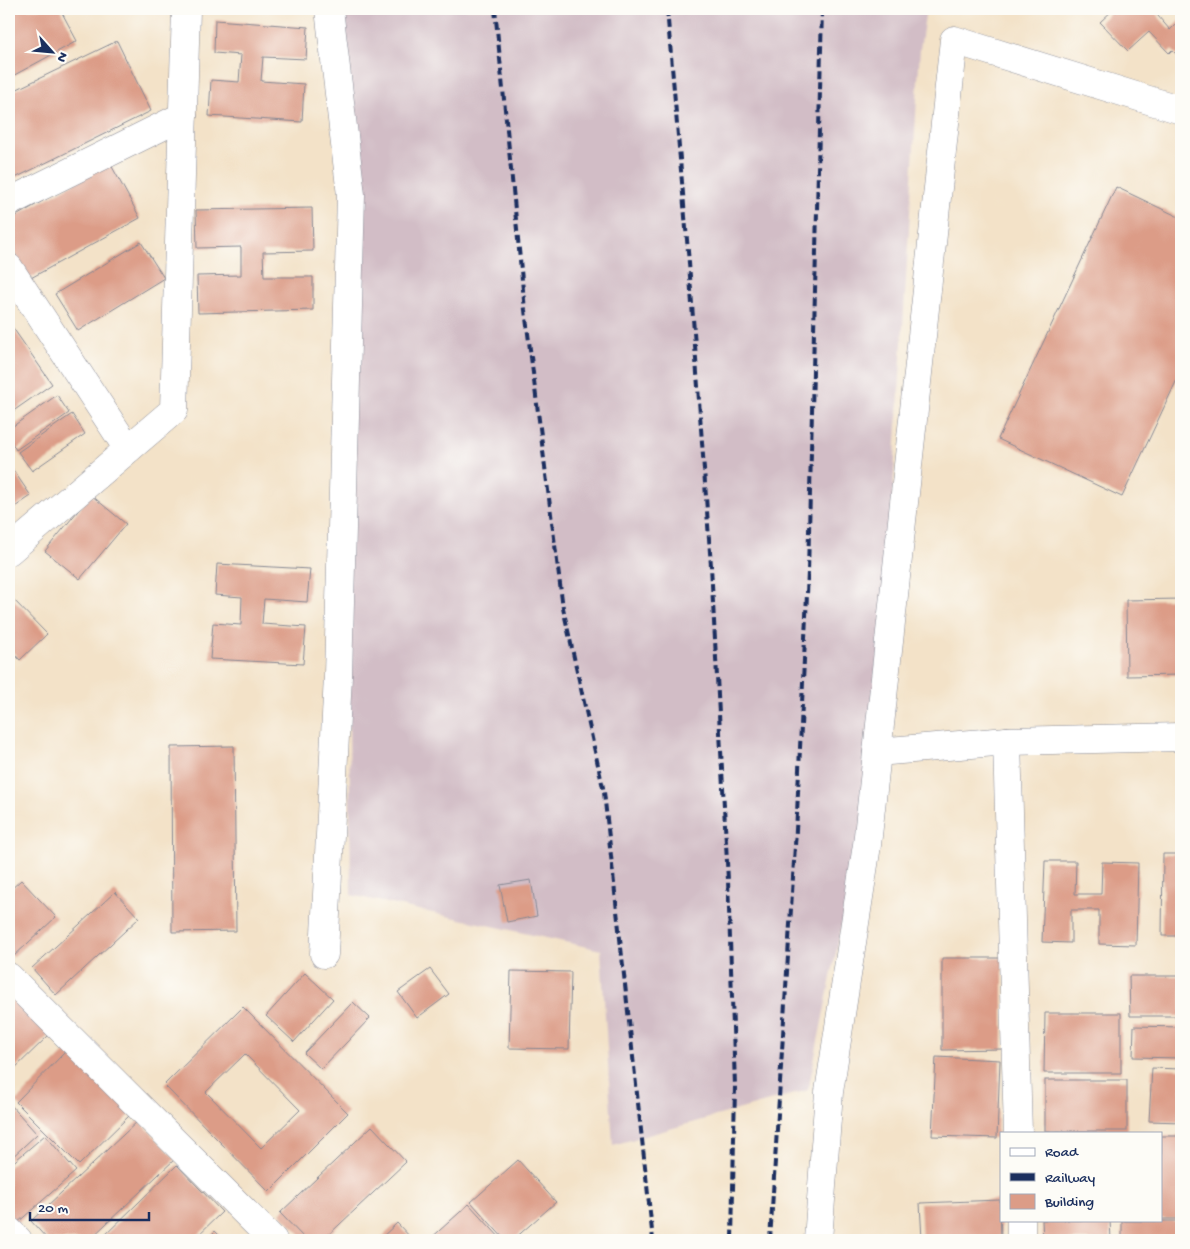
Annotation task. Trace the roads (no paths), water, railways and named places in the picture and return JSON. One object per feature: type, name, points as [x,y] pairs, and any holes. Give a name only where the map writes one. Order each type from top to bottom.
[{"type":"street","points":[[9,551],[174,410],[186,9]]},
{"type":"street","points":[[324,954],[338,676],[350,195],[329,9]]},
{"type":"street","points":[[818,1240],[829,1092],[867,845],[954,40],[1181,110]]},
{"type":"street","points":[[9,202],[183,116]]},
{"type":"street","points":[[9,268],[128,449]]},
{"type":"street","points":[[877,752],[1007,741],[1181,737]]},
{"type":"street","points":[[1007,741],[1018,1132]]},
{"type":"street","points":[[9,977],[273,1240]]},
{"type":"street","points":[[1021,1222],[1021,1240]]},
{"type":"street","points":[[9,1231],[18,1240]]},
{"type":"railway","points":[[495,9],[525,310],[563,608],[604,792],[653,1240]]},
{"type":"railway","points":[[667,9],[689,263],[711,566],[728,880],[735,1086],[732,1240]]},
{"type":"railway","points":[[770,1240],[797,814],[808,572],[822,9]]}]
